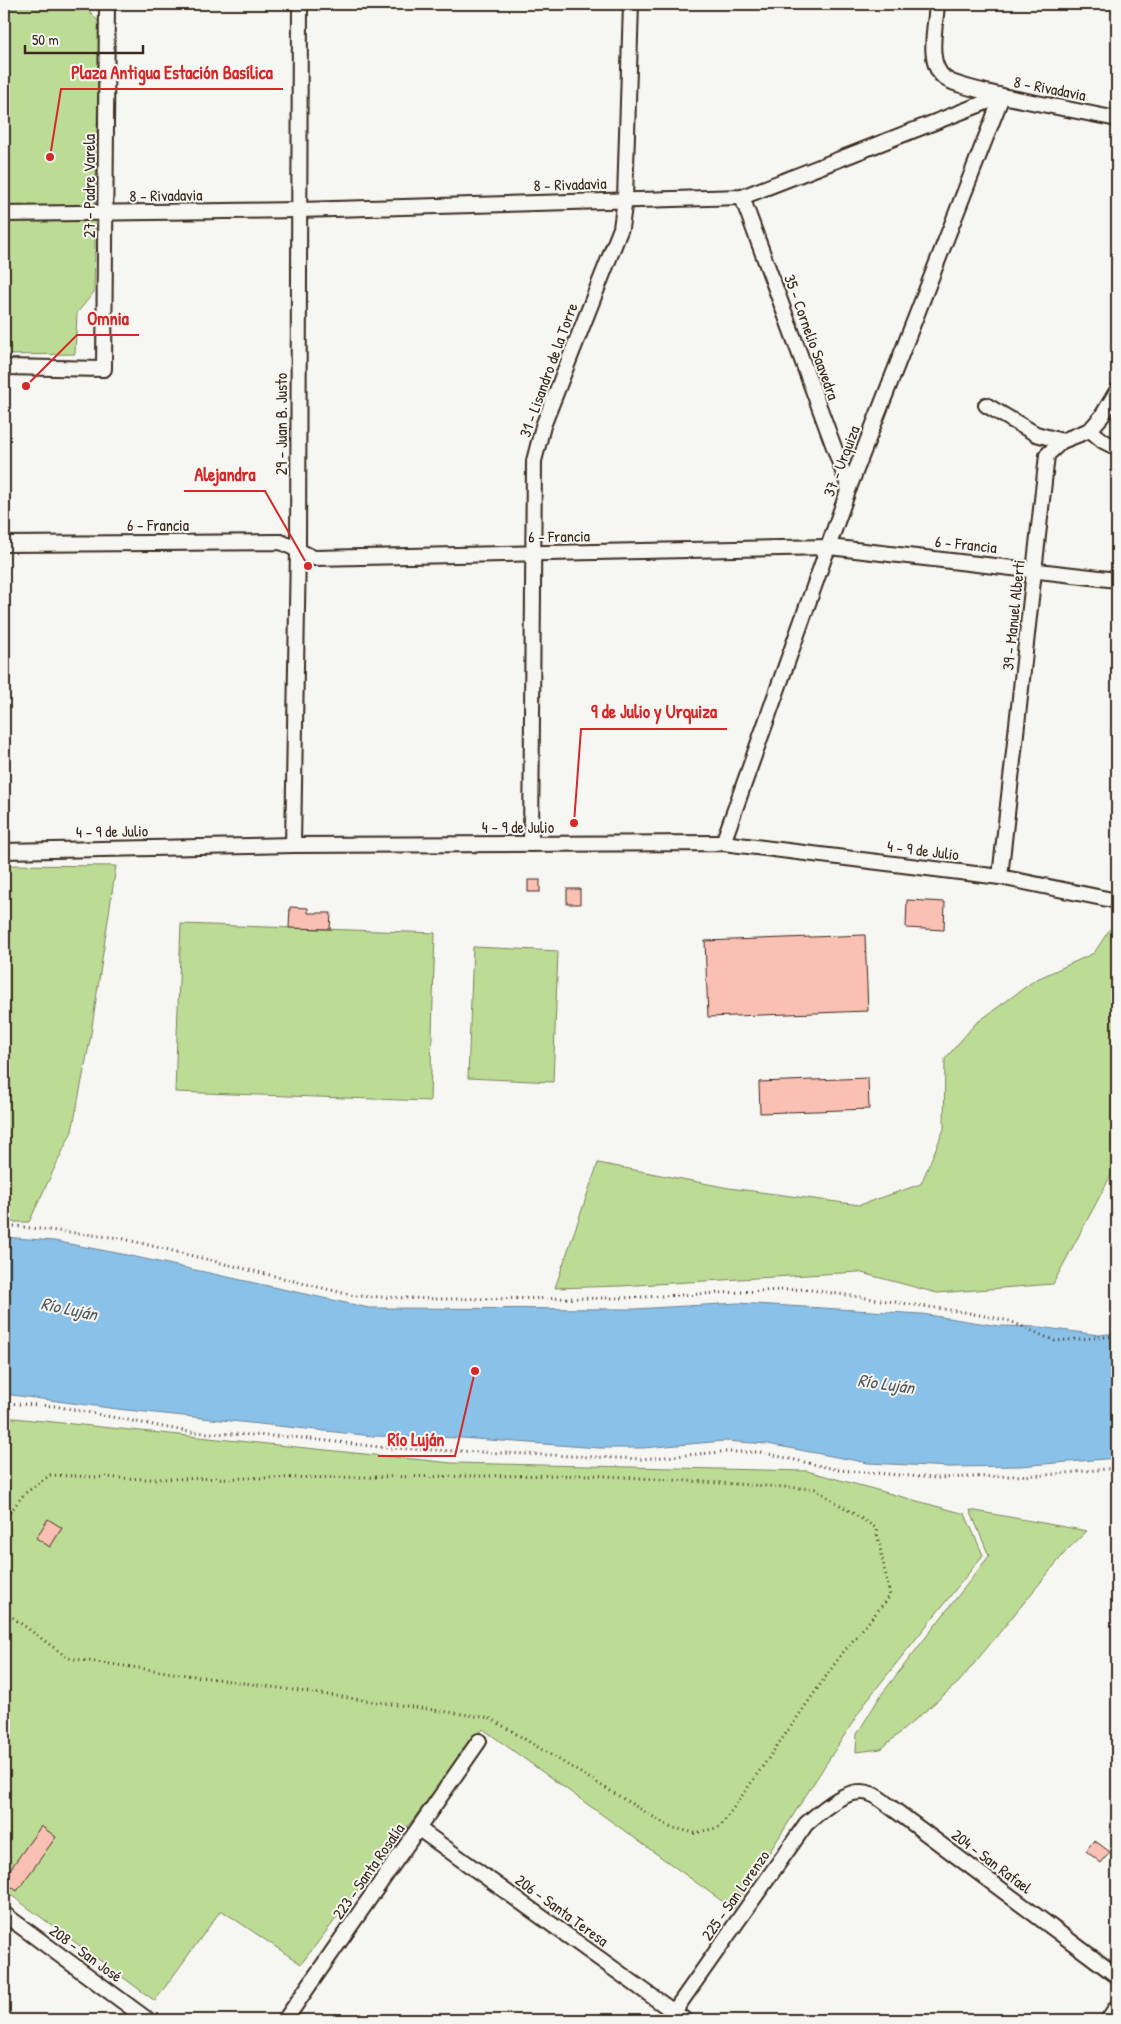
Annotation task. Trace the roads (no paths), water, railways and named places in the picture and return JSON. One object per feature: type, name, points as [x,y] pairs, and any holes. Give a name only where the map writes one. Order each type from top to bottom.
[{"type":"street","name":"27 - Padre Varela","points":[[4,367],[104,369],[107,4]]},
{"type":"street","name":"29 - Juan B. Justo","points":[[293,845],[298,549],[300,4]]},
{"type":"street","name":"31 - Lisandro de la Torre","points":[[531,844],[535,554],[534,461],[543,426],[620,228],[625,200],[631,4]]},
{"type":"street","points":[[937,4],[934,57],[937,70],[946,79],[1002,96]]},
{"type":"street","name":"8 - Rivadavia","points":[[4,214],[299,210],[742,197],[1002,96],[1117,119]]},
{"type":"street","name":"37 - Urquiza","points":[[723,843],[829,547],[848,488],[1002,96]]},
{"type":"street","name":"35 - Cornelio Saavedra","points":[[742,197],[848,488]]},
{"type":"street","points":[[1117,390],[1102,416],[1090,430],[1103,441],[1117,448]]},
{"type":"street","points":[[986,405],[1036,434],[1062,441]]},
{"type":"street","name":"39 - Manuel Alberti","points":[[1000,877],[1036,569],[1047,455],[1062,441],[1090,430]]},
{"type":"street","name":"6 - Francia","points":[[4,544],[281,542],[314,558],[829,547],[1036,569],[1117,580]]},
{"type":"street","name":"4 - 9 de Julio","points":[[4,851],[293,845],[723,843],[1000,877],[1117,901]]},
{"type":"street","name":"223 - Santa Rosalía","points":[[286,2020],[479,1740]]},
{"type":"street","name":"204 - San Rafael","points":[[840,1799],[858,1792],[871,1794],[1117,1976]]},
{"type":"street","name":"225 - San Lorenzo","points":[[676,2018],[806,1824],[823,1809],[840,1799]]},
{"type":"street","name":"206 - Santa Teresa","points":[[419,1829],[676,2018]]},
{"type":"street","name":"208 - San José","points":[[4,1914],[148,2020]]},
{"type":"street","points":[[1109,2020],[1117,2008]]},
{"type":"water","points":[[4,1237],[54,1241],[122,1254],[369,1308],[634,1309],[738,1303],[922,1314],[999,1326],[1039,1327],[1099,1335],[1117,1333],[1117,1458],[1020,1466],[950,1467],[868,1463],[768,1444],[724,1441],[643,1448],[599,1448],[461,1438],[373,1436],[117,1409],[4,1394]]},
{"type":"place","name":"Plaza Antigua Estación Basílica","points":[[50,157]]},
{"type":"place","name":"Omnia","points":[[26,386]]},
{"type":"place","name":"Alejandra","points":[[308,566]]},
{"type":"place","name":"9 de Julio y Urquiza","points":[[574,823]]},
{"type":"place","name":"Río Luján","points":[[475,1371]]}]
